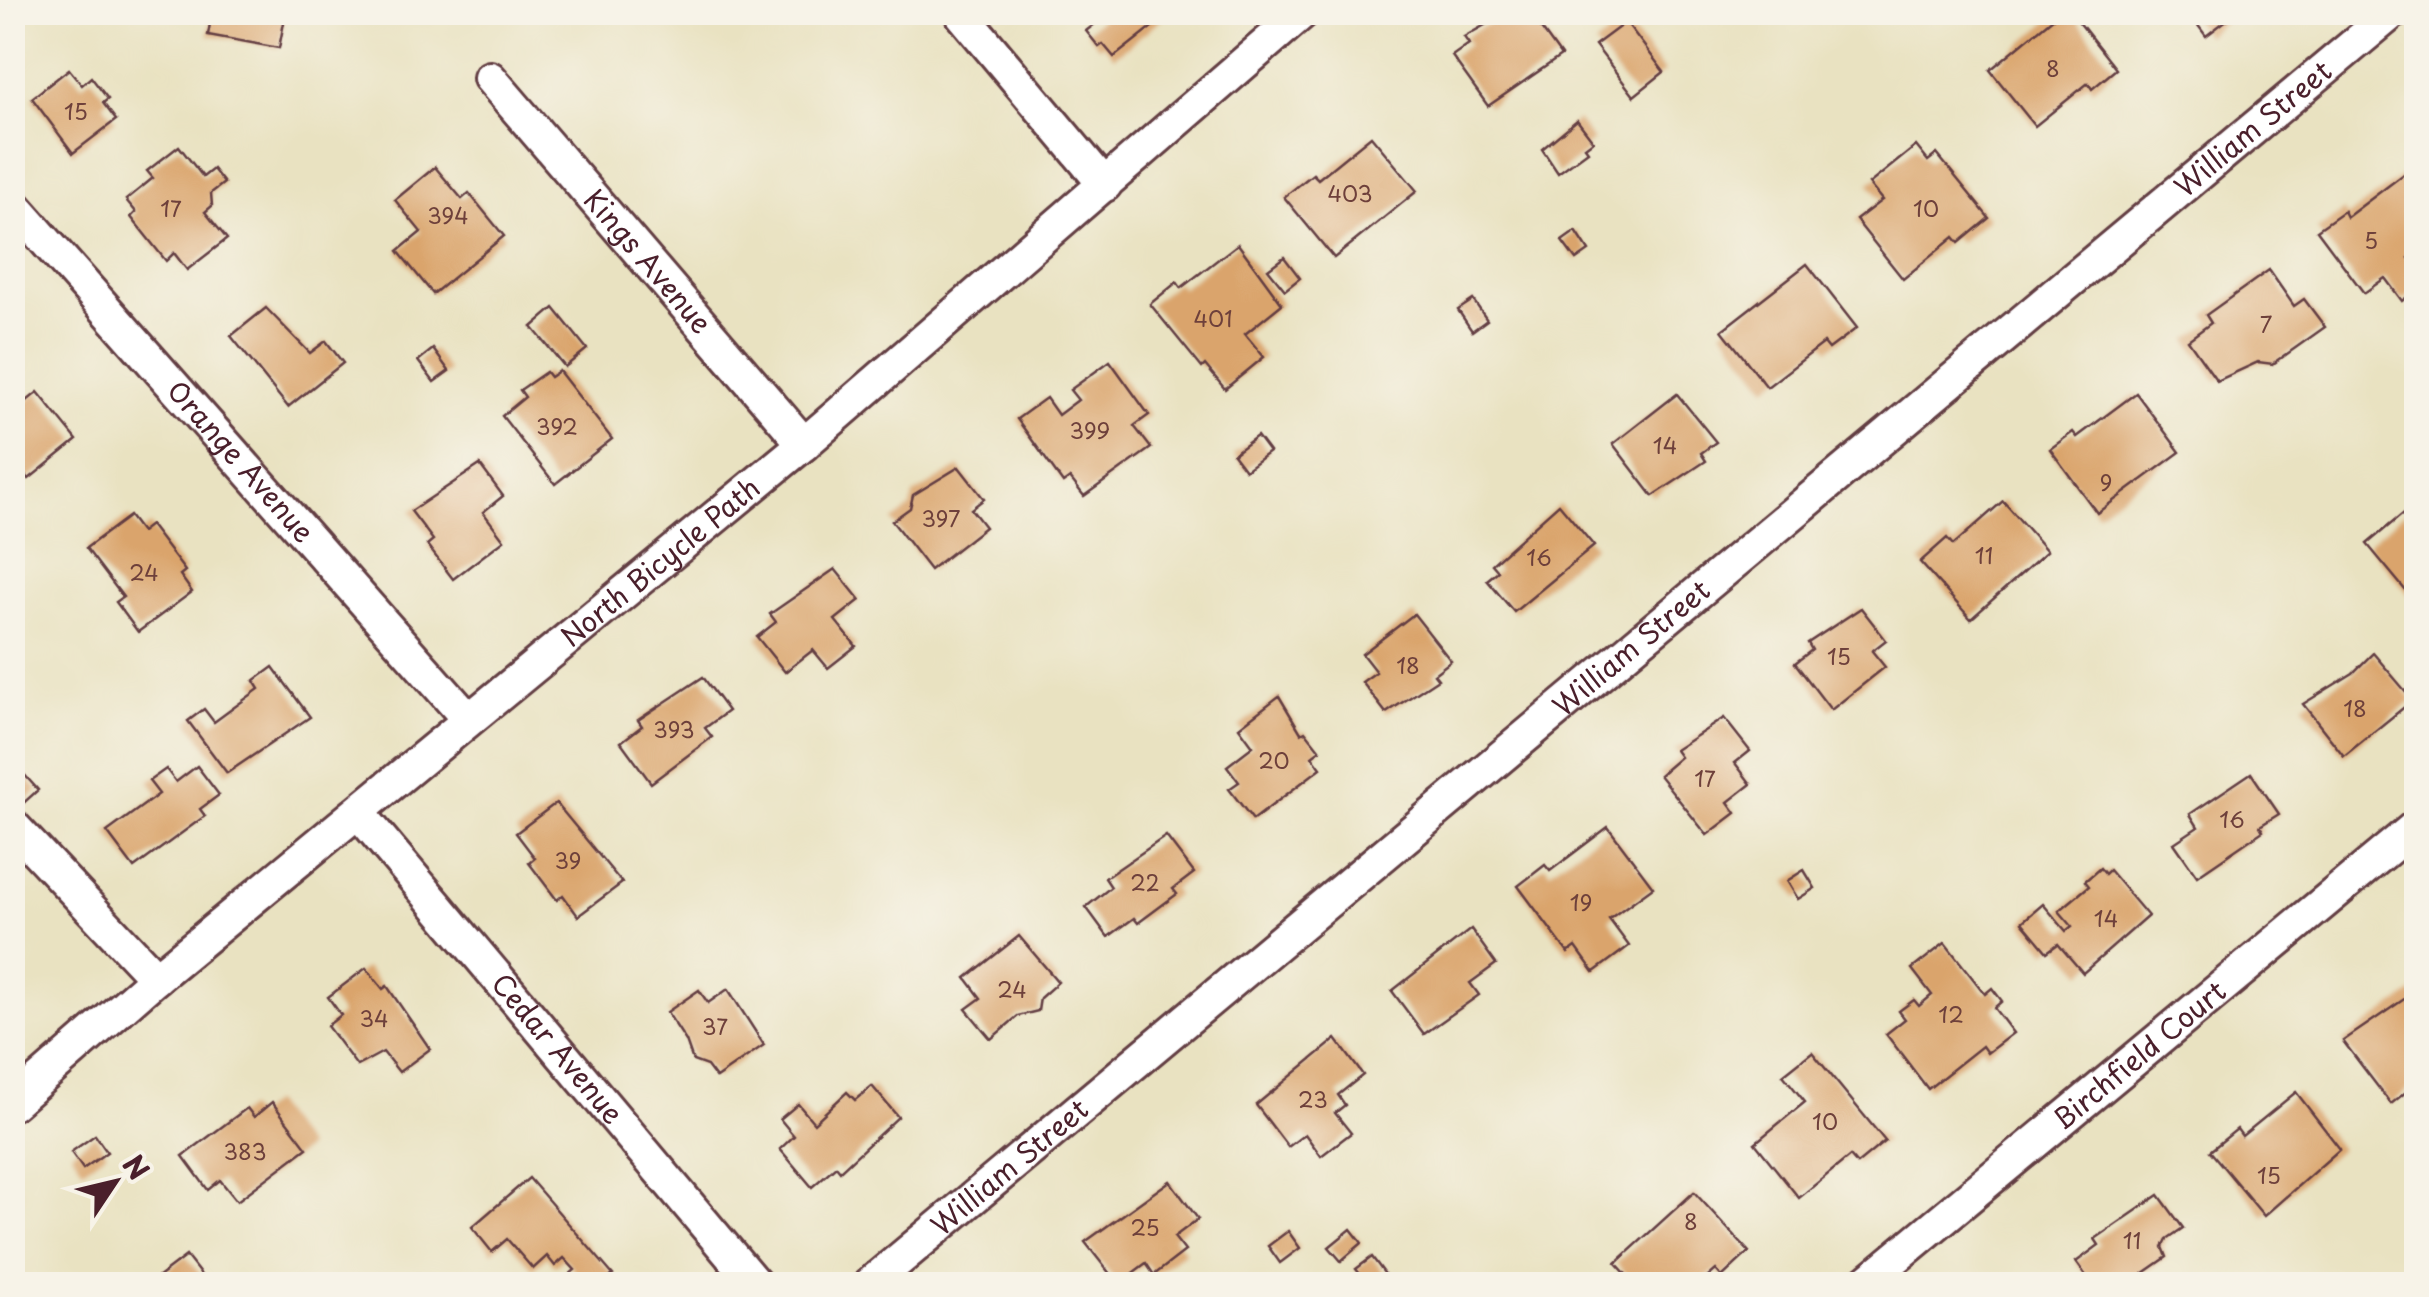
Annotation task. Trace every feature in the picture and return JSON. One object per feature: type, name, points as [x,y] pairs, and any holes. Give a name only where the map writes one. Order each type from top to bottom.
[{"type":"street","points":[[960,12],[1105,185]]},
{"type":"street","name":"North Bicycle Path","points":[[12,1104],[156,978],[804,444],[1303,12]]},
{"type":"street","name":"William Street","points":[[870,1284],[2392,12]]},
{"type":"street","name":"Kings Avenue","points":[[490,78],[804,444]]},
{"type":"street","name":"Orange Avenue","points":[[12,203],[468,719]]},
{"type":"street","name":"Cedar Avenue","points":[[359,813],[755,1284]]},
{"type":"street","points":[[12,825],[156,978]]},
{"type":"street","name":"Birchfield Court","points":[[1864,1284],[2416,826]]},
{"type":"building","points":[[212,12],[286,12],[279,48],[208,35]]},
{"type":"building","points":[[1110,12],[1171,12],[1114,57],[1086,31]]},
{"type":"building","points":[[1508,12],[1529,12],[1561,56],[1488,106],[1452,56],[1469,44],[1464,37]]},
{"type":"building","points":[[2060,12],[2071,12],[2116,69],[2092,89],[2088,83],[2035,126],[1990,70]]},
{"type":"building","points":[[2188,12],[2237,12],[2206,36]]},
{"type":"building","points":[[1626,22],[1664,72],[1634,96],[1595,45]]},
{"type":"building","points":[[69,69],[82,85],[91,77],[108,99],[103,103],[116,120],[73,153],[32,98]]},
{"type":"building","points":[[1577,120],[1593,141],[1585,147],[1588,151],[1558,173],[1542,149]]},
{"type":"building","points":[[1371,136],[1417,191],[1334,258],[1284,197],[1313,174],[1318,179]]},
{"type":"building","points":[[179,146],[203,177],[213,169],[224,183],[211,193],[212,206],[205,212],[227,239],[187,270],[174,253],[166,261],[131,217],[136,212],[126,200],[153,178],[147,171]]},
{"type":"building","points":[[1916,146],[1928,161],[1937,154],[1989,218],[1959,243],[1954,237],[1903,279],[1856,220],[1882,200],[1869,184]]},
{"type":"building","points":[[435,167],[462,199],[469,193],[504,236],[433,294],[398,251],[421,232],[395,200]]},
{"type":"building","points":[[2404,174],[2416,189],[2416,252],[2409,258],[2416,267],[2416,290],[2402,301],[2385,278],[2364,293],[2317,230],[2344,211],[2347,217]]},
{"type":"building","points":[[1576,231],[1589,251],[1576,260],[1562,241]]},
{"type":"building","points":[[1238,244],[1282,304],[1245,334],[1264,357],[1225,389],[1205,365],[1202,368],[1150,304],[1177,282],[1181,288]]},
{"type":"building","points":[[1284,257],[1300,278],[1285,290],[1268,269]]},
{"type":"building","points":[[1807,264],[1857,328],[1829,349],[1824,343],[1767,387],[1722,330]]},
{"type":"building","points":[[2269,270],[2294,306],[2304,299],[2325,327],[2273,364],[2258,362],[2217,381],[2188,340],[2211,323],[2206,315]]},
{"type":"building","points":[[1473,300],[1487,320],[1472,331],[1458,310]]},
{"type":"building","points":[[266,308],[310,353],[326,341],[343,363],[288,407],[231,336]]},
{"type":"building","points":[[554,308],[587,349],[565,367],[532,327]]},
{"type":"building","points":[[433,349],[449,371],[434,382],[418,361]]},
{"type":"building","points":[[1110,361],[1149,415],[1134,426],[1151,448],[1084,496],[1070,478],[1063,483],[1017,419],[1046,398],[1058,415],[1078,400],[1070,390]]},
{"type":"building","points":[[559,371],[612,439],[555,484],[502,416],[525,397],[520,390],[546,372],[550,377]]},
{"type":"building","points":[[38,392],[77,440],[29,479],[25,474],[12,484],[12,413]]},
{"type":"building","points":[[2136,393],[2180,452],[2097,513],[2050,449],[2073,432],[2077,437]]},
{"type":"building","points":[[1677,394],[1716,442],[1701,453],[1706,461],[1653,496],[1613,444]]},
{"type":"building","points":[[1257,436],[1269,452],[1245,470],[1233,454]]},
{"type":"building","points":[[480,465],[503,496],[483,512],[504,540],[453,579],[427,545],[433,540],[411,511]]},
{"type":"building","points":[[959,467],[984,499],[971,509],[985,527],[930,570],[892,521],[910,508],[913,495]]},
{"type":"building","points":[[2003,501],[2047,551],[1971,619],[1920,562],[1947,538],[1953,545]]},
{"type":"building","points":[[1559,504],[1594,546],[1514,612],[1487,580],[1498,571],[1492,564]]},
{"type":"building","points":[[2404,513],[2416,529],[2416,603],[2367,544]]},
{"type":"building","points":[[129,516],[141,532],[150,525],[185,571],[180,575],[192,592],[138,632],[116,602],[123,597],[86,548]]},
{"type":"building","points":[[835,569],[860,600],[835,620],[856,646],[828,668],[813,650],[785,672],[757,637],[776,622],[770,614]]},
{"type":"building","points":[[1861,608],[1886,640],[1872,651],[1885,667],[1831,710],[1795,663],[1812,650],[1808,643]]},
{"type":"building","points":[[1414,614],[1451,661],[1434,674],[1438,679],[1386,713],[1362,682],[1376,672],[1362,654]]},
{"type":"building","points":[[2373,653],[2413,700],[2344,756],[2303,704],[2353,673]]},
{"type":"building","points":[[273,667],[310,717],[227,773],[188,721],[204,709],[214,722],[259,689],[254,681]]},
{"type":"building","points":[[703,677],[728,711],[705,728],[712,737],[651,783],[621,742],[642,726],[638,720]]},
{"type":"building","points":[[1279,696],[1301,733],[1305,731],[1320,750],[1312,756],[1321,768],[1253,820],[1229,789],[1239,782],[1227,766],[1253,746],[1239,727]]},
{"type":"building","points":[[1724,718],[1750,751],[1735,763],[1751,784],[1728,802],[1736,813],[1707,835],[1659,775],[1680,757],[1675,750]]},
{"type":"building","points":[[197,766],[219,795],[200,809],[205,816],[134,868],[107,832],[159,794],[149,781],[166,769],[176,782]]},
{"type":"building","points":[[22,772],[38,790],[19,807],[12,801],[12,777]]},
{"type":"building","points":[[2251,773],[2279,814],[2260,826],[2263,831],[2197,876],[2174,843],[2198,827],[2190,814]]},
{"type":"building","points":[[556,803],[622,883],[578,916],[563,895],[557,900],[529,863],[535,858],[516,833]]},
{"type":"building","points":[[1608,827],[1653,887],[1609,919],[1629,946],[1594,972],[1576,947],[1568,953],[1518,886],[1545,865],[1550,871]]},
{"type":"building","points":[[1166,836],[1194,873],[1173,889],[1177,894],[1138,923],[1134,918],[1108,937],[1086,907],[1111,887],[1105,878]]},
{"type":"building","points":[[2100,868],[2105,874],[2109,870],[2148,916],[2083,973],[2058,944],[2047,952],[2022,922],[2043,904],[2066,931],[2072,926],[2059,911],[2089,886],[2085,881]]},
{"type":"building","points":[[1804,870],[1815,888],[1798,899],[1787,881]]},
{"type":"building","points":[[1471,929],[1496,964],[1470,983],[1479,995],[1424,1034],[1392,991]]},
{"type":"building","points":[[1019,936],[1058,982],[1040,998],[1038,1011],[1018,1016],[991,1039],[966,1009],[981,998],[966,978]]},
{"type":"building","points":[[1945,943],[1985,994],[1992,988],[2002,1001],[1994,1008],[2013,1033],[1987,1053],[1982,1046],[1928,1089],[1886,1034],[1905,1019],[1899,1011],[1914,1000],[1919,1006],[1932,995],[1912,969]]},
{"type":"building","points":[[366,968],[383,989],[387,986],[430,1049],[399,1072],[383,1052],[357,1066],[327,1026],[341,1015],[328,997]]},
{"type":"building","points":[[728,989],[764,1045],[716,1078],[707,1066],[693,1061],[686,1041],[667,1012],[699,990],[708,1003]]},
{"type":"building","points":[[2416,991],[2416,1084],[2391,1104],[2343,1041]]},
{"type":"building","points":[[1336,1039],[1363,1075],[1338,1095],[1345,1105],[1335,1113],[1351,1133],[1321,1156],[1305,1134],[1288,1147],[1256,1105]]},
{"type":"building","points":[[1812,1052],[1885,1141],[1857,1164],[1850,1156],[1799,1198],[1755,1143],[1805,1102],[1783,1075]]},
{"type":"building","points":[[872,1086],[898,1117],[840,1171],[836,1166],[812,1187],[780,1149],[794,1136],[780,1119],[798,1104],[814,1123],[847,1092],[855,1100]]},
{"type":"building","points":[[2296,1092],[2340,1149],[2264,1216],[2210,1151],[2237,1129],[2242,1136]]},
{"type":"building","points":[[272,1102],[307,1148],[237,1201],[220,1180],[208,1190],[183,1156],[247,1108],[254,1117]]},
{"type":"building","points":[[95,1135],[107,1152],[83,1169],[71,1152]]},
{"type":"building","points":[[529,1178],[613,1275],[602,1284],[564,1284],[562,1281],[575,1270],[564,1258],[555,1266],[547,1256],[533,1269],[507,1239],[492,1252],[472,1227]]},
{"type":"building","points":[[1170,1181],[1198,1219],[1174,1237],[1185,1251],[1154,1275],[1146,1263],[1118,1284],[1085,1242]]},
{"type":"building","points":[[1694,1192],[1749,1252],[1722,1277],[1716,1270],[1700,1284],[1635,1284],[1616,1263]]},
{"type":"building","points":[[2159,1195],[2183,1228],[2167,1239],[2163,1247],[2167,1257],[2134,1280],[2137,1284],[2092,1284],[2076,1262],[2099,1245],[2095,1239]]},
{"type":"building","points":[[1351,1229],[1362,1243],[1341,1261],[1329,1247]]},
{"type":"building","points":[[1288,1231],[1300,1248],[1280,1263],[1268,1246]]},
{"type":"building","points":[[186,1256],[208,1284],[149,1284]]},
{"type":"building","points":[[1372,1257],[1387,1277],[1368,1284],[1356,1269]]}]
